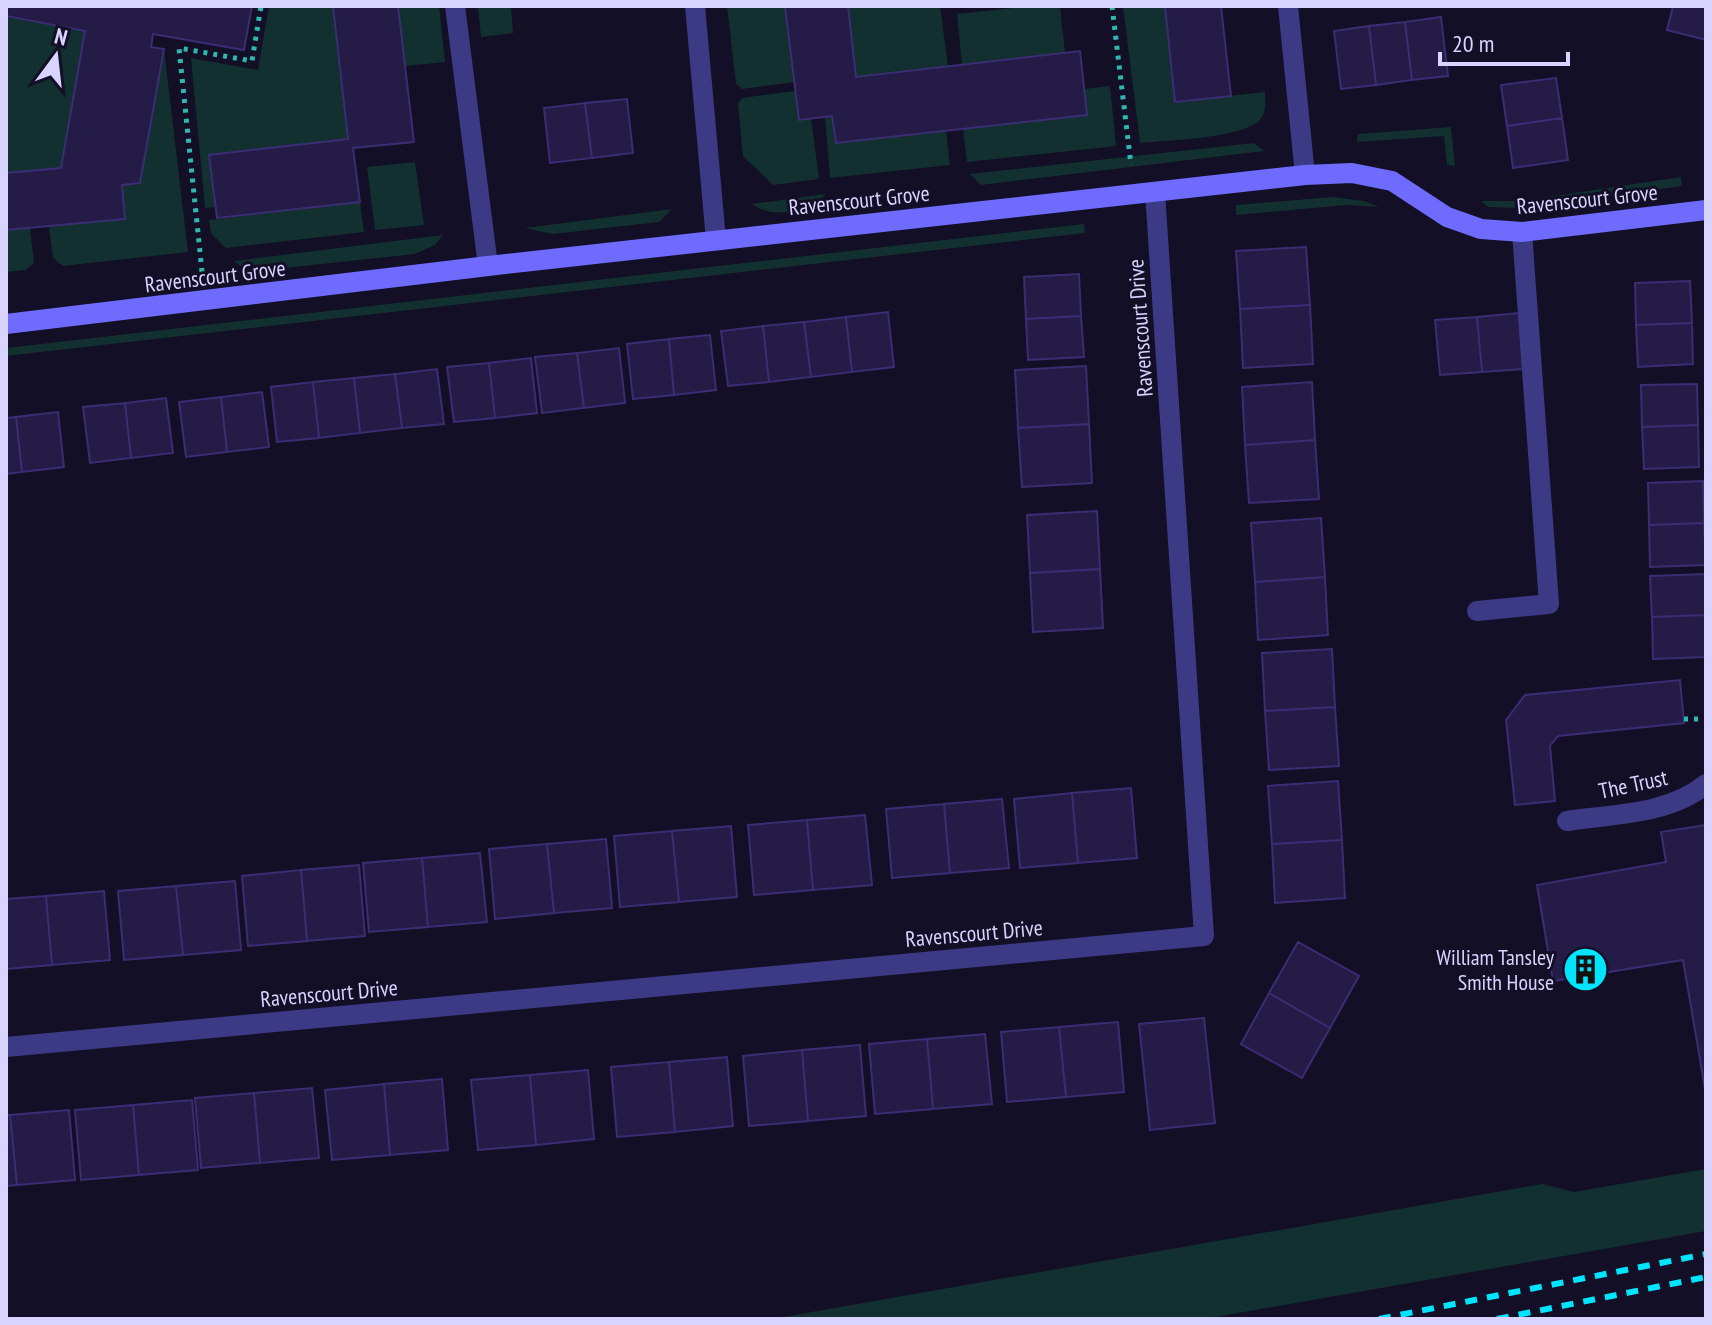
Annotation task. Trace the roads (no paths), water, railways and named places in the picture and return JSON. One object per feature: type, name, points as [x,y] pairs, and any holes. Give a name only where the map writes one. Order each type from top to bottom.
[{"type":"street","points":[[455,6],[488,266]]},
{"type":"street","points":[[695,6],[716,240]]},
{"type":"street","points":[[1288,6],[1305,175]]},
{"type":"street","name":"Ravenscourt Grove","points":[[6,324],[488,266],[1305,175],[1352,173],[1392,181],[1447,217],[1481,229],[1522,232],[1706,210]]},
{"type":"street","name":"Ravenscourt Drive","points":[[6,1047],[1204,936],[1145,193]]},
{"type":"street","points":[[1477,611],[1549,604],[1522,232]]},
{"type":"street","name":"The Trust","points":[[1567,821],[1662,807],[1694,794],[1706,784]]},
{"type":"railway","points":[[1379,1319],[1706,1254]]},
{"type":"railway","points":[[1497,1319],[1706,1277]]},
{"type":"place","name":"William Tansley Smith House","points":[[1585,970]]}]
